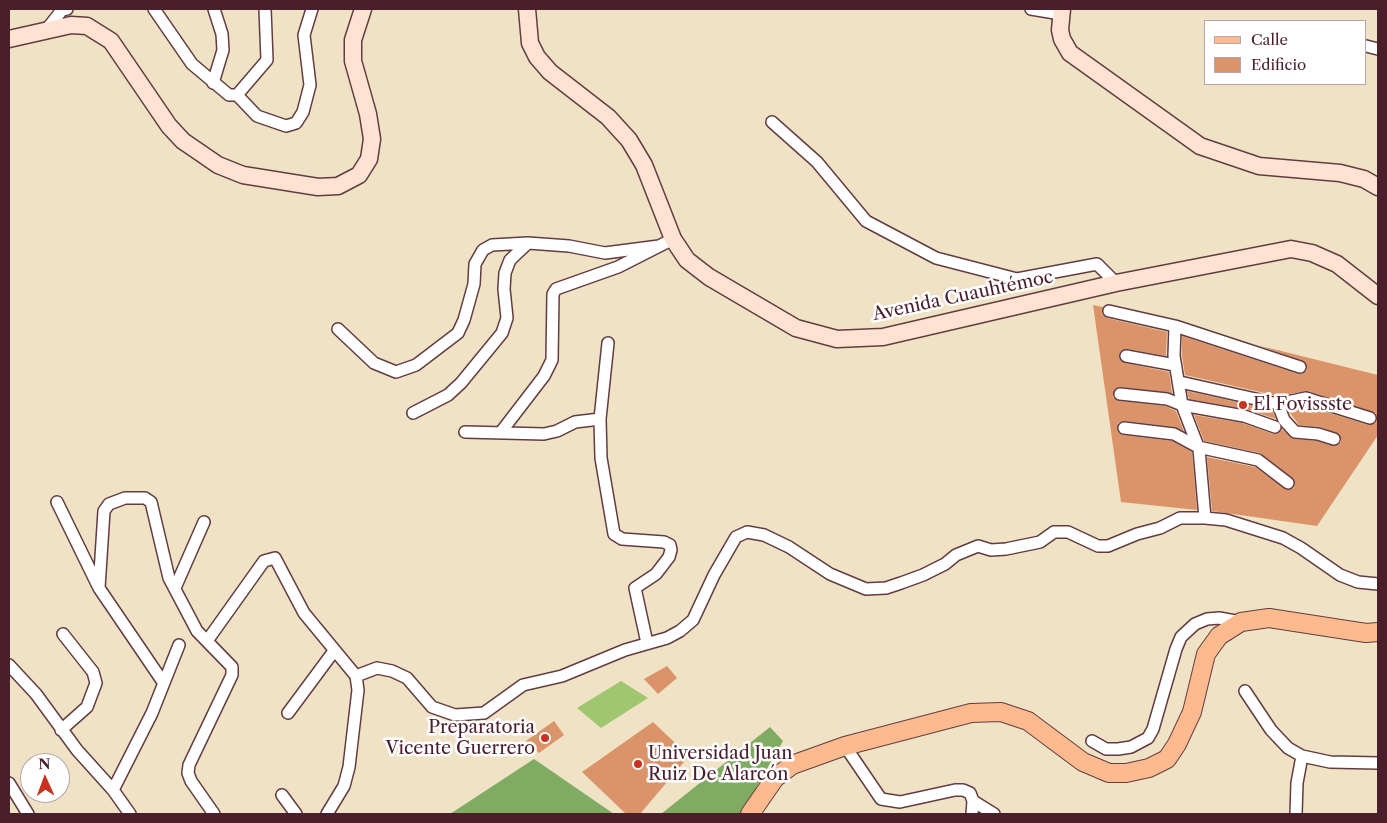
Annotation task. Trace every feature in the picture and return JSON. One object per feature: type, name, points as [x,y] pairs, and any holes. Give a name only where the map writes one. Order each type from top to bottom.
[{"type":"main road","points":[[9,39],[71,25],[87,26],[111,41],[169,126],[183,141],[218,165],[243,175],[318,188],[338,186],[359,175],[369,158],[372,139],[368,114],[353,61],[354,40],[363,9]]},
{"type":"main road","name":"Avenida Cuauhtémoc","points":[[527,9],[530,43],[537,57],[550,72],[608,117],[629,140],[644,165],[666,242],[710,277],[796,328],[836,339],[883,337],[1116,282],[1290,248],[1312,253],[1337,264],[1378,296]]},
{"type":"main road","points":[[1062,11],[1062,39],[1070,54],[1200,146],[1259,166],[1340,173],[1364,179],[1378,187]]},
{"type":"main road","points":[[750,814],[775,778],[792,765],[845,746],[963,715],[1001,712],[1028,721],[1084,762],[1109,773],[1126,774],[1149,768],[1166,758],[1177,744],[1192,712],[1206,654],[1219,636],[1241,622],[1269,618],[1366,633],[1378,632]]},
{"type":"street","points":[[47,29],[62,10],[66,9]]},
{"type":"street","points":[[144,9],[156,12],[192,64],[213,83],[229,95],[237,95],[257,116],[286,126],[296,123],[303,112],[310,84],[304,34],[312,9]]},
{"type":"street","points":[[213,83],[223,50],[222,34],[214,9]]},
{"type":"street","points":[[237,95],[267,60],[265,9]]},
{"type":"street","points":[[1031,9],[1062,11]]},
{"type":"street","points":[[772,122],[818,162],[866,221],[936,258],[1017,279],[1097,264],[1116,282]]},
{"type":"street","points":[[338,329],[374,363],[396,372],[416,365],[458,333],[464,320],[474,284],[475,264],[483,250],[492,245],[528,243],[570,246],[605,253],[666,242]]},
{"type":"street","points":[[501,432],[544,376],[552,360],[552,294],[556,289],[618,266],[666,242]]},
{"type":"street","points":[[413,413],[448,395],[462,383],[502,333],[507,318],[504,274],[510,260],[528,243]]},
{"type":"street","points":[[1109,311],[1175,326],[1300,367]]},
{"type":"street","points":[[1175,326],[1176,365],[1182,405],[1198,447],[1205,518]]},
{"type":"street","points":[[608,343],[600,419],[601,458],[614,534],[622,538],[664,542],[670,545],[671,550],[669,557],[656,574],[635,588],[647,643]]},
{"type":"street","points":[[1126,356],[1176,365]]},
{"type":"street","points":[[1180,382],[1278,404],[1306,398],[1370,418]]},
{"type":"street","points":[[1120,394],[1167,399],[1182,405],[1244,416],[1275,428]]},
{"type":"street","points":[[1278,404],[1284,420],[1296,432],[1318,434],[1334,439]]},
{"type":"street","points":[[465,432],[544,434],[557,432],[575,422],[600,419]]},
{"type":"street","points":[[1124,428],[1174,434],[1198,447],[1258,460],[1288,483]]},
{"type":"street","points":[[99,588],[104,512],[109,504],[135,496],[151,502],[164,565],[175,588],[197,631],[232,667],[232,675],[188,773],[191,782],[214,814]]},
{"type":"street","points":[[57,502],[99,588],[163,682]]},
{"type":"street","points":[[356,676],[376,668],[392,671],[407,678],[432,707],[455,715],[467,716],[484,713],[523,685],[562,676],[647,643],[667,638],[693,620],[714,575],[736,538],[747,532],[764,534],[830,574],[866,588],[886,588],[923,575],[945,564],[956,554],[978,546],[991,550],[1006,549],[1040,542],[1054,532],[1068,532],[1098,546],[1108,546],[1137,534],[1160,528],[1180,518],[1205,518],[1226,520],[1283,538],[1340,575],[1358,582],[1378,584]]},
{"type":"street","points":[[175,588],[204,522]]},
{"type":"street","points":[[207,641],[264,561],[275,558],[304,613],[356,676],[358,690],[349,767],[344,786],[327,814]]},
{"type":"street","points":[[1092,742],[1106,749],[1118,749],[1131,747],[1148,738],[1153,729],[1181,637],[1195,624],[1207,619],[1219,618],[1241,622]]},
{"type":"street","points":[[61,730],[87,708],[96,683],[92,672],[63,634]]},
{"type":"street","points":[[113,790],[152,713],[178,645]]},
{"type":"street","points":[[288,712],[334,651]]},
{"type":"street","points":[[9,665],[36,694],[61,730],[113,790],[130,814]]},
{"type":"street","points":[[1245,691],[1270,730],[1288,748],[1302,756],[1330,762],[1378,763]]},
{"type":"street","points":[[845,746],[881,799],[900,802],[955,790],[970,793],[972,814]]},
{"type":"street","points":[[1296,814],[1297,783],[1302,756]]},
{"type":"street","points":[[9,783],[28,814]]},
{"type":"street","points":[[282,795],[296,814]]},
{"type":"street","points":[[972,801],[994,814]]},
{"type":"green space","points":[[621,681],[648,698],[601,728],[577,708]]},
{"type":"green space","points":[[770,727],[783,741],[741,814],[661,814]]},
{"type":"green space","points":[[534,759],[614,814],[450,814]]},
{"type":"building","points":[[1093,305],[1103,307],[1102,314],[1107,318],[1167,332],[1166,356],[1127,349],[1121,351],[1119,358],[1125,363],[1169,372],[1172,393],[1120,387],[1114,390],[1113,397],[1119,401],[1165,406],[1176,411],[1184,431],[1175,427],[1125,421],[1118,423],[1117,430],[1123,435],[1172,441],[1192,452],[1197,510],[1121,502]]},
{"type":"building","points":[[1182,336],[1298,374],[1302,374],[1307,370],[1305,362],[1261,346],[1378,375],[1378,435],[1317,526],[1212,511],[1207,457],[1255,467],[1287,490],[1294,488],[1295,481],[1260,453],[1204,441],[1194,415],[1242,423],[1273,434],[1279,433],[1282,429],[1294,439],[1317,441],[1335,446],[1341,442],[1339,434],[1320,427],[1299,425],[1288,410],[1306,406],[1368,425],[1375,423],[1376,413],[1308,391],[1278,396],[1185,375],[1182,356]]},
{"type":"building","points":[[1187,391],[1272,410],[1276,419],[1245,409],[1189,399]]},
{"type":"building","points":[[667,666],[677,678],[658,694],[644,679]]},
{"type":"building","name":"Preparatoria Vicente Guerrero","points":[[554,721],[564,735],[539,753],[526,741]]},
{"type":"building","name":"Universidad Juan Ruiz De Alarcón","points":[[653,722],[689,756],[640,814],[626,814],[582,772]]},
{"type":"place","name":"El Fovissste","points":[[1243,405]]},
{"type":"place","name":"Preparatoria Vicente Guerrero","points":[[545,738]]},
{"type":"place","name":"Universidad Juan Ruiz De Alarcón","points":[[638,764]]}]
